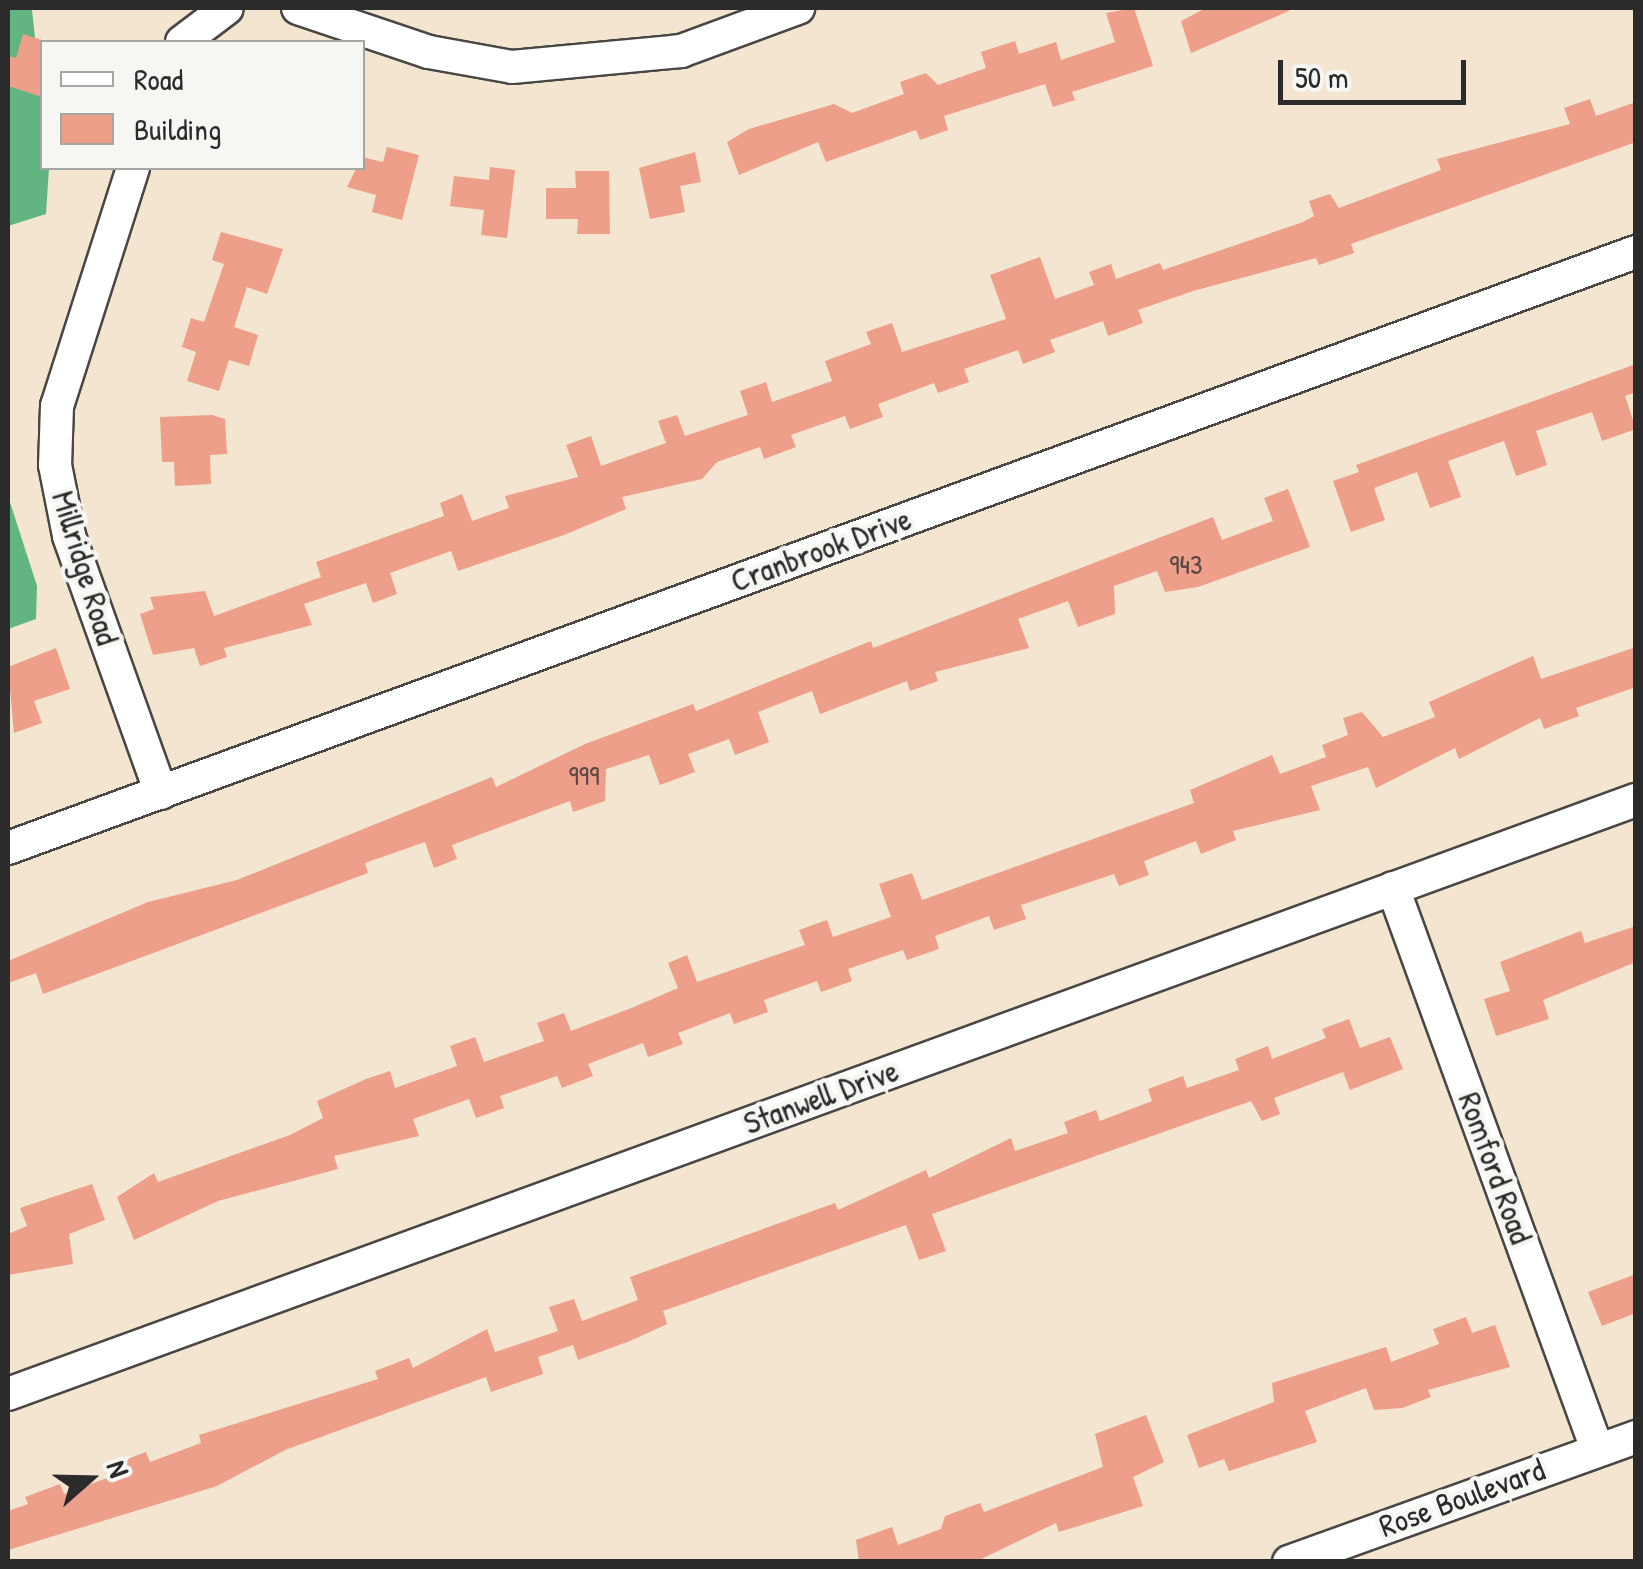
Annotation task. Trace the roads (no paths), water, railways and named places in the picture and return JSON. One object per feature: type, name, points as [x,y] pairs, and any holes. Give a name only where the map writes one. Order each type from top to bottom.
[{"type":"street","points":[[185,40],[227,8]]},
{"type":"street","points":[[298,8],[429,52],[512,67],[680,51],[798,8]]},
{"type":"street","name":"Millridge Road","points":[[132,170],[61,391],[55,465],[69,536],[161,793]]},
{"type":"street","name":"Cranbrook Drive","points":[[8,848],[1636,252]]},
{"type":"street","name":"Stanwell Drive","points":[[8,1394],[1636,800]]},
{"type":"street","name":"Romford Road","points":[[1393,888],[1596,1449]]},
{"type":"street","name":"Rose Boulevard","points":[[1289,1562],[1636,1437]]}]
